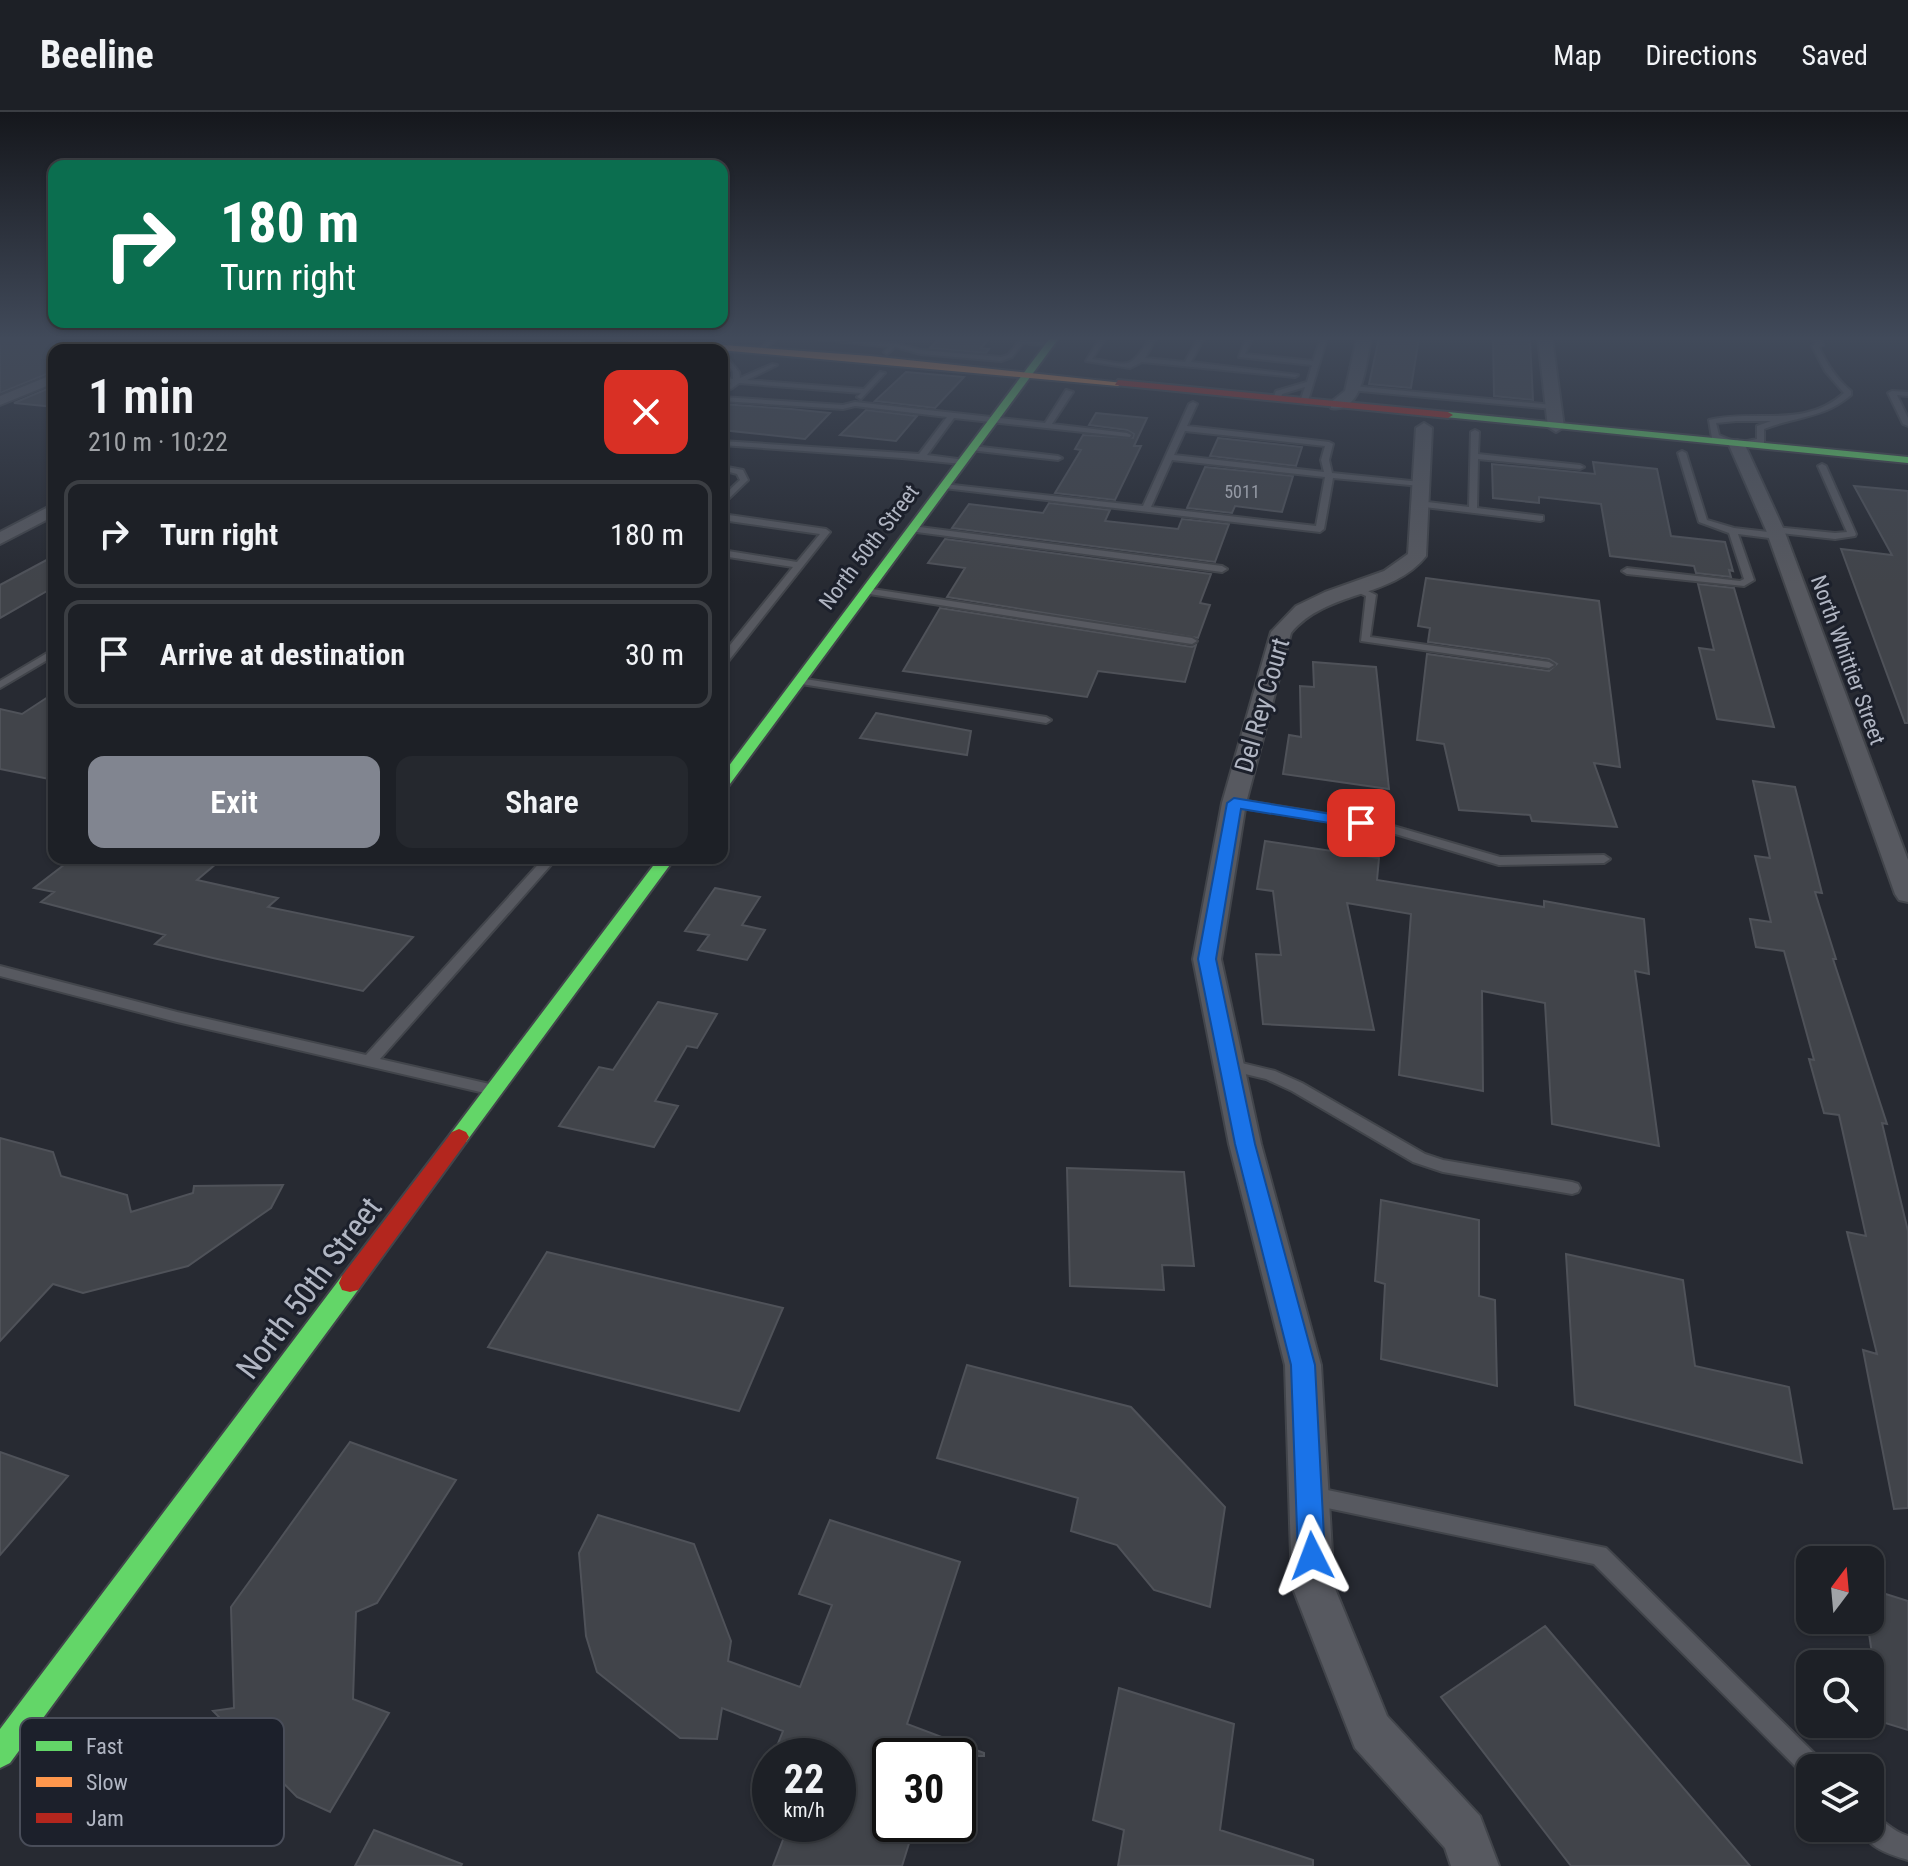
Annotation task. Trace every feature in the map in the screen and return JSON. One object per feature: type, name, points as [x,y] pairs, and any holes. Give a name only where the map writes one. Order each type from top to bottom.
[{"type":"main road","name":"North 50th Street","points":[[728,777],[993,420]]},
{"type":"main road","points":[[1346,420],[1682,453],[1741,452],[1908,460]]},
{"type":"main road","points":[[1485,420],[1908,475]]},
{"type":"main road","name":"North 50th Street","points":[[26,1718],[663,864]]},
{"type":"main road","name":"North 50th Street","points":[[0,1753],[20,1726]]},
{"type":"street","points":[[1555,420],[1556,427]]},
{"type":"street","name":"Del Rey Court","points":[[1424,428],[1417,556],[1393,575],[1353,587],[1290,618],[1281,632],[1234,803],[1207,959],[1245,1144],[1303,1365],[1313,1586],[1371,1732],[1463,1833],[1475,1866]]},
{"type":"street","name":"North Whittier Street","points":[[1741,452],[1776,533],[1908,894]]},
{"type":"street","points":[[0,539],[48,512]]},
{"type":"lane","points":[[922,456],[949,420]]},
{"type":"lane","points":[[993,420],[1127,435]]},
{"type":"lane","points":[[1046,427],[1051,420]]},
{"type":"lane","points":[[1146,509],[1186,420]]},
{"type":"lane","points":[[1721,420],[1712,422],[1715,436],[1741,452],[1761,441],[1760,428],[1780,420]]},
{"type":"lane","points":[[944,486],[1320,529],[1329,475],[1325,460],[1329,444],[1182,428]]},
{"type":"lane","points":[[1473,510],[1475,432]]},
{"type":"lane","points":[[728,444],[791,451],[1058,458]]},
{"type":"lane","points":[[1682,453],[1703,522],[1733,531],[1847,537],[1852,534],[1822,466]]},
{"type":"lane","points":[[1474,456],[1580,467]]},
{"type":"lane","points":[[1170,457],[1329,475],[1420,494],[1473,510],[1540,518]]},
{"type":"lane","points":[[728,469],[740,472],[744,480],[728,496]]},
{"type":"lane","points":[[728,518],[826,532],[728,655]]},
{"type":"lane","points":[[912,529],[1222,569]]},
{"type":"lane","points":[[1627,571],[1747,583],[1749,580],[1733,531]]},
{"type":"lane","points":[[728,554],[800,565]]},
{"type":"lane","points":[[1353,587],[1371,595],[1365,639],[1549,665]]},
{"type":"lane","points":[[866,591],[1192,641]]},
{"type":"lane","points":[[0,685],[48,656]]},
{"type":"lane","points":[[799,681],[1046,720]]},
{"type":"lane","points":[[1234,803],[1383,827],[1499,861],[1604,859]]},
{"type":"lane","points":[[369,1062],[546,864]]},
{"type":"lane","points":[[0,971],[177,1017],[494,1090]]},
{"type":"lane","points":[[1229,1065],[1270,1075],[1297,1087],[1419,1158],[1443,1166],[1572,1188]]},
{"type":"lane","points":[[1309,1495],[1599,1555],[1799,1754]]},
{"type":"lane","points":[[1884,1839],[1908,1848]]},
{"type":"building","points":[[728,420],[823,420],[805,439],[728,431]]},
{"type":"building","points":[[856,420],[914,420],[896,441],[840,435]]},
{"type":"building","points":[[1092,420],[1146,420],[1134,446],[1141,446],[1115,500],[1055,493],[1081,450],[1075,449],[1083,435],[1133,438],[1134,434],[1127,430],[1089,425]]},
{"type":"building","points":[[1218,438],[1302,447],[1296,466],[1210,456]]},
{"type":"building","points":[[1593,462],[1657,469],[1671,536],[1725,542],[1733,571],[1729,570],[1731,577],[1696,573],[1694,566],[1610,556],[1601,504],[1539,497],[1539,503],[1493,498],[1492,464],[1595,474]]},
{"type":"building","points":[[1205,467],[1293,476],[1282,512],[1235,506],[1232,513],[1187,508]]},
{"type":"building","points":[[1854,486],[1908,491],[1908,723],[1905,723],[1841,549],[1892,555]]},
{"type":"building","points":[[1049,503],[1110,510],[1105,521],[1178,529],[1182,519],[1229,524],[1215,562],[952,528],[969,504],[1043,513]]},
{"type":"building","points":[[945,539],[1211,574],[1200,603],[1210,605],[1198,638],[947,597],[965,568],[928,563]]},
{"type":"building","points":[[48,559],[48,590],[0,618],[0,585]]},
{"type":"building","points":[[1426,578],[1599,601],[1620,767],[1594,763],[1617,827],[1532,821],[1530,815],[1459,810],[1444,744],[1417,740],[1427,654],[1549,671],[1557,664],[1549,659],[1428,642],[1430,628],[1418,626]]},
{"type":"building","points":[[1698,584],[1734,588],[1774,727],[1717,719],[1699,648],[1714,650]]},
{"type":"building","points":[[940,608],[1192,647],[1196,645],[1185,682],[1098,671],[1087,697],[903,671]]},
{"type":"building","points":[[1313,662],[1376,667],[1389,789],[1283,774],[1289,735],[1301,737],[1300,686],[1314,687]]},
{"type":"building","points":[[48,697],[48,779],[0,769],[0,709],[22,714]]},
{"type":"building","points":[[876,713],[971,731],[967,755],[860,738]]},
{"type":"building","points":[[1753,781],[1795,787],[1822,893],[1815,892],[1836,959],[1833,959],[1887,1124],[1882,1123],[1908,1231],[1908,1508],[1894,1509],[1863,1350],[1877,1354],[1847,1232],[1866,1236],[1839,1115],[1824,1113],[1809,1059],[1814,1060],[1784,951],[1756,947],[1750,919],[1771,922],[1755,856],[1770,858]]},
{"type":"building","points":[[1265,841],[1379,858],[1377,880],[1544,907],[1544,901],[1644,919],[1649,974],[1635,971],[1659,1146],[1552,1124],[1545,1003],[1482,991],[1483,1091],[1399,1075],[1411,914],[1347,903],[1374,1030],[1263,1024],[1256,954],[1281,955],[1273,891],[1257,889]]},
{"type":"building","points":[[65,864],[216,864],[197,880],[278,898],[268,907],[413,937],[363,991],[155,944],[165,935],[41,902],[54,892],[34,888]]},
{"type":"building","points":[[715,888],[760,897],[742,925],[765,930],[747,960],[698,950],[709,935],[685,931]]},
{"type":"building","points":[[658,1002],[717,1014],[697,1048],[687,1046],[655,1101],[678,1106],[654,1147],[559,1126],[599,1067],[613,1070]]},
{"type":"building","points":[[0,1138],[53,1152],[61,1176],[127,1195],[131,1212],[193,1193],[194,1186],[283,1185],[271,1208],[188,1266],[83,1293],[53,1284],[0,1341]]},
{"type":"building","points":[[1067,1168],[1184,1172],[1194,1266],[1162,1265],[1164,1290],[1070,1286]]},
{"type":"building","points":[[1381,1200],[1479,1220],[1479,1296],[1495,1300],[1497,1386],[1381,1359],[1385,1284],[1375,1281]]},
{"type":"building","points":[[547,1252],[783,1308],[739,1411],[488,1347]]},
{"type":"building","points":[[1566,1254],[1683,1280],[1695,1366],[1789,1387],[1802,1463],[1575,1405]]},
{"type":"building","points":[[967,1365],[1131,1407],[1225,1507],[1210,1607],[1154,1590],[1117,1545],[1071,1531],[1078,1498],[937,1458]]},
{"type":"building","points":[[350,1442],[456,1480],[377,1603],[356,1612],[353,1699],[389,1713],[330,1812],[297,1797],[284,1784],[284,1718],[220,1718],[213,1711],[234,1708],[231,1607]]},
{"type":"building","points":[[0,1452],[68,1476],[0,1555]]},
{"type":"building","points":[[598,1515],[694,1544],[731,1641],[728,1661],[800,1687],[832,1605],[799,1594],[830,1520],[960,1562],[907,1724],[944,1738],[872,1738],[872,1842],[909,1842],[902,1866],[773,1866],[782,1842],[856,1842],[856,1738],[780,1738],[783,1731],[722,1708],[717,1739],[680,1738],[597,1672],[586,1636],[579,1553]]},
{"type":"building","points":[[1884,1593],[1908,1601],[1908,1730],[1884,1723],[1884,1650],[1871,1650],[1869,1634],[1884,1634]]},
{"type":"building","points":[[1545,1626],[1750,1866],[1571,1866],[1441,1697]]},
{"type":"building","points":[[1119,1688],[1234,1724],[1220,1830],[1313,1860],[1313,1866],[1118,1866],[1124,1830],[1093,1820]]},
{"type":"building","points":[[374,1830],[462,1864],[355,1866]]},
{"type":"traffic: fast","points":[[728,777],[994,420]]},
{"type":"traffic: fast","points":[[1498,420],[1908,460]]},
{"type":"traffic: fast","points":[[459,1137],[663,864]]},
{"type":"traffic: fast","points":[[26,1718],[350,1283]]},
{"type":"traffic: fast","points":[[0,1753],[20,1726]]},
{"type":"traffic: jam","points":[[350,1283],[459,1137]]},
{"type":"route","points":[[1312,1556],[1303,1365],[1245,1144],[1207,959],[1234,803],[1361,823]]}]
